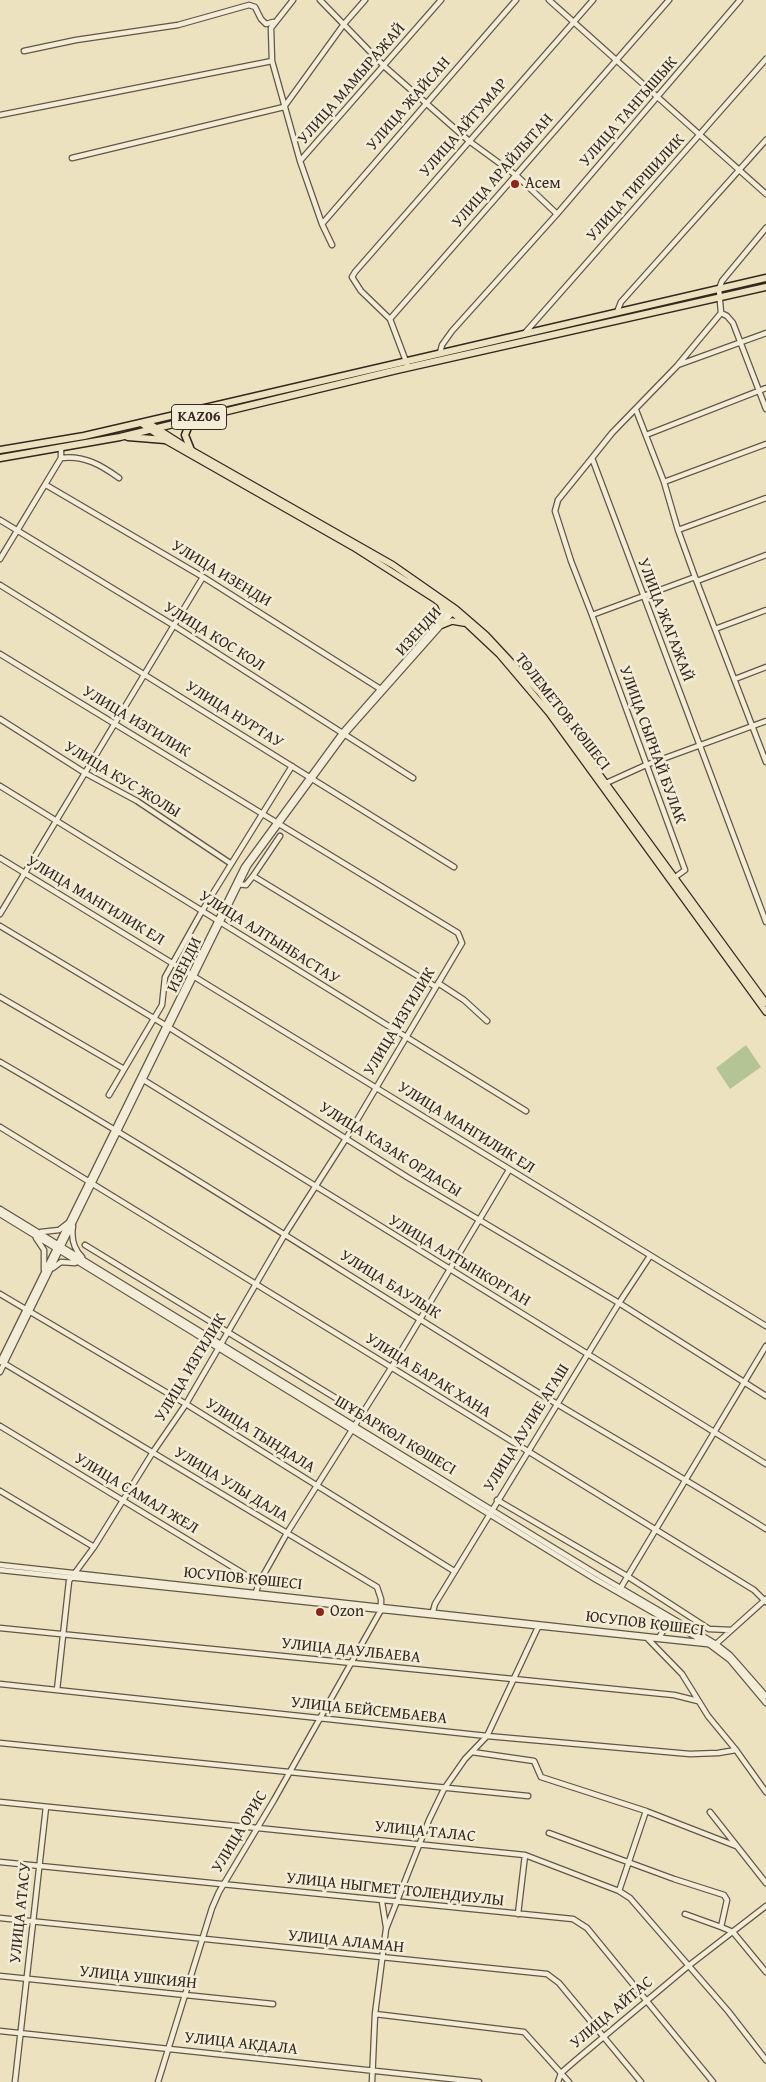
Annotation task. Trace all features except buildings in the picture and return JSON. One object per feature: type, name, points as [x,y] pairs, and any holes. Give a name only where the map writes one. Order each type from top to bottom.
[{"type":"highway","name":"KАZ06","points":[[0,458],[120,437],[407,364],[440,353],[766,278]]},
{"type":"highway","name":"KАZ06","points":[[0,450],[84,436],[766,287]]},
{"type":"highway","points":[[191,450],[185,435],[189,426],[198,417]]},
{"type":"highway","points":[[120,437],[165,440]]},
{"type":"main road","name":"ТӨЛЕМЕТОВ КӨШЕСІ","points":[[144,422],[165,440],[353,547],[453,610],[499,654],[536,696],[604,784],[766,1003]]},
{"type":"main road","name":"ТӨЛЕМЕТОВ КӨШЕСІ","points":[[152,428],[392,565],[486,635],[528,679],[766,1012]]},
{"type":"main road","points":[[436,600],[443,608],[441,623],[452,621],[467,624]]},
{"type":"street","points":[[293,0],[273,22],[271,28],[272,61],[300,161],[322,224],[332,245]]},
{"type":"street","points":[[320,0],[384,67],[469,141],[517,176],[557,214]]},
{"type":"street","points":[[72,158],[284,107],[344,24],[365,0]]},
{"type":"street","name":"УЛИЦА МАМЫРАЖАЙ","points":[[300,161],[441,0]]},
{"type":"street","name":"УЛИЦА ЖАЙСАН","points":[[322,224],[516,0]]},
{"type":"street","points":[[549,0],[617,58],[658,98],[766,194]]},
{"type":"street","name":"УЛИЦА АЙТУМАР","points":[[390,319],[361,291],[352,277],[355,272],[593,0]]},
{"type":"street","name":"УЛИЦА АРАЙЛЫТАН","points":[[390,319],[517,176],[668,0]]},
{"type":"street","name":"УЛИЦА ТАНГЫШЫК","points":[[440,353],[442,345],[452,331],[658,98],[740,0]]},
{"type":"street","points":[[24,51],[76,40],[178,24],[249,5],[255,7],[261,20],[266,24],[273,22]]},
{"type":"street","name":"УЛИЦА ТИРШИЛИК","points":[[524,334],[766,59]]},
{"type":"street","points":[[0,115],[272,61]]},
{"type":"street","points":[[618,312],[621,302],[766,140]]},
{"type":"street","points":[[766,228],[722,281],[719,289],[721,313],[728,316],[733,323],[766,409]]},
{"type":"street","name":"УЛИЦА СЫРНАЙ БУЛАК","points":[[674,878],[684,870],[571,562],[555,511],[558,500],[612,433],[677,366],[721,313]]},
{"type":"street","points":[[390,319],[407,364]]},
{"type":"street","points":[[677,366],[766,333]]},
{"type":"street","points":[[646,434],[766,388]]},
{"type":"street","points":[[636,410],[664,482],[678,530],[696,579],[766,762]]},
{"type":"street","points":[[664,482],[766,444]]},
{"type":"street","points":[[0,559],[61,458],[61,447]]},
{"type":"street","points":[[61,458],[80,457],[104,468],[119,478]]},
{"type":"street","name":"УЛИЦА ЖАГАЖАЙ","points":[[592,458],[766,922]]},
{"type":"street","name":"УЛИЦА ИЗЕНДИ","points":[[46,485],[203,577],[382,689]]},
{"type":"street","points":[[678,530],[766,498]]},
{"type":"street","name":"УЛИЦА КОС КОЛ","points":[[0,520],[173,625],[413,778]]},
{"type":"street","points":[[592,615],[766,555]]},
{"type":"street","points":[[0,914],[57,821],[113,723],[145,675],[203,577]]},
{"type":"street","name":"УЛИЦА НУРТАУ","points":[[0,585],[454,867]]},
{"type":"street","name":"ИЗЕНДИ","points":[[0,1372],[1,1362],[59,1248],[237,884],[278,823],[344,733],[453,610]]},
{"type":"street","points":[[715,629],[766,610]]},
{"type":"street","name":"УЛИЦА ИЗГИЛИК","points":[[0,654],[458,933],[462,944],[347,1137],[285,1234],[186,1404],[72,1578]]},
{"type":"street","points":[[735,679],[766,667]]},
{"type":"street","name":"УЛИЦА КУС ЖОЛЫ","points":[[0,719],[85,773],[137,801],[230,863]]},
{"type":"street","points":[[604,784],[646,765],[766,721]]},
{"type":"street","points":[[109,1095],[164,999],[163,985],[165,977],[230,863],[292,766]]},
{"type":"street","name":"УЛИЦА АЛТЫНБАСТАУ","points":[[0,786],[526,1111]]},
{"type":"street","points":[[237,884],[246,885],[280,836]]},
{"type":"street","name":"УЛИЦА МАНГИЛИК ЕЛ","points":[[0,858],[193,974],[766,1326]]},
{"type":"street","points":[[253,876],[464,1000],[487,1021]]},
{"type":"street","name":"УЛИЦА КАЗАК ОРДАСЫ","points":[[0,926],[154,1018],[480,1221],[619,1303],[766,1396]]},
{"type":"street","points":[[0,997],[124,1069]]},
{"type":"street","name":"УЛИЦА БАУЛЫК","points":[[0,1062],[117,1130],[558,1404],[685,1478],[766,1529]]},
{"type":"street","name":"УЛИЦА АЛТЫНКОРГАН","points":[[142,1079],[766,1464]]},
{"type":"street","name":"УЛИЦА БАРАК ХАНА","points":[[0,1127],[754,1590],[766,1601]]},
{"type":"street","points":[[255,1595],[259,1583],[287,1533],[391,1368],[510,1170]]},
{"type":"street","name":"ШҰБАРКӨЛ КӨШЕСІ","points":[[0,1209],[59,1248],[490,1512]]},
{"type":"street","name":"ШҰБАРКӨЛ КӨШЕСІ","points":[[0,1214],[33,1231]]},
{"type":"street","points":[[33,1231],[52,1232],[59,1230],[72,1220]]},
{"type":"street","points":[[72,1220],[72,1241],[85,1264]]},
{"type":"street","points":[[33,1231],[44,1250],[46,1258],[44,1277]]},
{"type":"street","points":[[85,1245],[362,1414]]},
{"type":"street","name":"УЛИЦА АУЛИЕ АГАШ","points":[[432,1614],[454,1571],[497,1500],[650,1256]]},
{"type":"street","points":[[44,1277],[61,1262],[85,1264]]},
{"type":"street","name":"УЛИЦА ТЫНДАЛА","points":[[0,1294],[186,1404],[454,1571]]},
{"type":"street","points":[[619,1590],[766,1346]]},
{"type":"street","name":"УЛИЦА УЛЫ ДАЛА","points":[[1,1362],[377,1587],[382,1608]]},
{"type":"street","name":"УЛИЦА САМАЛ ЖЕЛ","points":[[0,1426],[259,1583]]},
{"type":"street","points":[[0,1491],[94,1547]]},
{"type":"street","points":[[497,1500],[627,1576],[709,1629],[731,1630]]},
{"type":"street","points":[[490,1512],[730,1655],[766,1696]]},
{"type":"street","name":"ЮСУПОВ КӨШЕСІ","points":[[0,1565],[255,1595]]},
{"type":"street","name":"ЮСУПОВ КӨШЕСІ","points":[[0,1570],[382,1608],[713,1645]]},
{"type":"street","points":[[56,1690],[68,1586],[72,1578]]},
{"type":"street","points":[[619,1590],[658,1615],[713,1645],[730,1660],[766,1703]]},
{"type":"street","points":[[713,1645],[766,1601]]},
{"type":"street","name":"УЛИЦА ОРИС","points":[[158,2082],[212,1908],[223,1885],[257,1829],[382,1608]]},
{"type":"street","points":[[658,1615],[666,1626],[660,1636]]},
{"type":"street","points":[[372,2082],[375,2014],[386,1929],[419,1843],[444,1788],[487,1736],[539,1626]]},
{"type":"street","name":"ЮСУПОВ КӨШЕСІ","points":[[539,1626],[689,1639],[713,1645]]},
{"type":"street","name":"УЛИЦА ДАУЛБАЕВА","points":[[0,1628],[674,1695],[698,1701]]},
{"type":"street","points":[[648,1639],[682,1674],[708,1716],[736,1750],[766,1792]]},
{"type":"street","name":"УЛИЦА БЕЙСЕМБАЕВА","points":[[0,1684],[487,1736],[690,1754],[736,1750]]},
{"type":"street","points":[[0,1743],[528,1796]]},
{"type":"street","points":[[472,1752],[534,1761],[541,1777],[646,1811],[736,1846]]},
{"type":"street","name":"УЛИЦА ТАЛАС","points":[[0,1802],[525,1855],[619,1891],[630,1898],[687,1967],[728,2012],[766,2060]]},
{"type":"street","name":"УЛИЦА АТАСУ","points":[[16,2082],[46,1806]]},
{"type":"street","points":[[619,1891],[646,1811]]},
{"type":"street","points":[[710,1812],[766,1883]]},
{"type":"street","points":[[549,1833],[674,1879],[724,1895],[727,1900],[721,1927]]},
{"type":"street","points":[[518,1914],[525,1855]]},
{"type":"street","name":"УЛИЦА НЫГМЕТ ТОЛЕНДИУЛЫ","points":[[0,1862],[382,1902],[573,1919],[580,1922],[713,2082]]},
{"type":"street","points":[[382,1902],[386,1929]]},
{"type":"street","name":"УЛИЦА АЙТАС","points":[[561,2073],[687,1967],[766,1906]]},
{"type":"street","points":[[685,1914],[733,1932],[766,1972]]},
{"type":"street","name":"УЛИЦА АЛАМАН","points":[[0,1918],[547,1974],[559,1983],[641,2082]]},
{"type":"street","name":"УЛИЦА УШКИЯН","points":[[0,1976],[273,2004]]},
{"type":"street","points":[[375,2014],[519,2030],[528,2035],[569,2082]]},
{"type":"street","name":"УЛИЦА АКДАЛА","points":[[0,2031],[480,2082]]},
{"type":"street","points":[[558,2082],[561,2073]]},
{"type":"green space","points":[[746,1045],[761,1067],[730,1089],[716,1068]]},
{"type":"place","name":"Асем","points":[[515,184]]},
{"type":"place","name":"Ozon","points":[[320,1612]]}]
